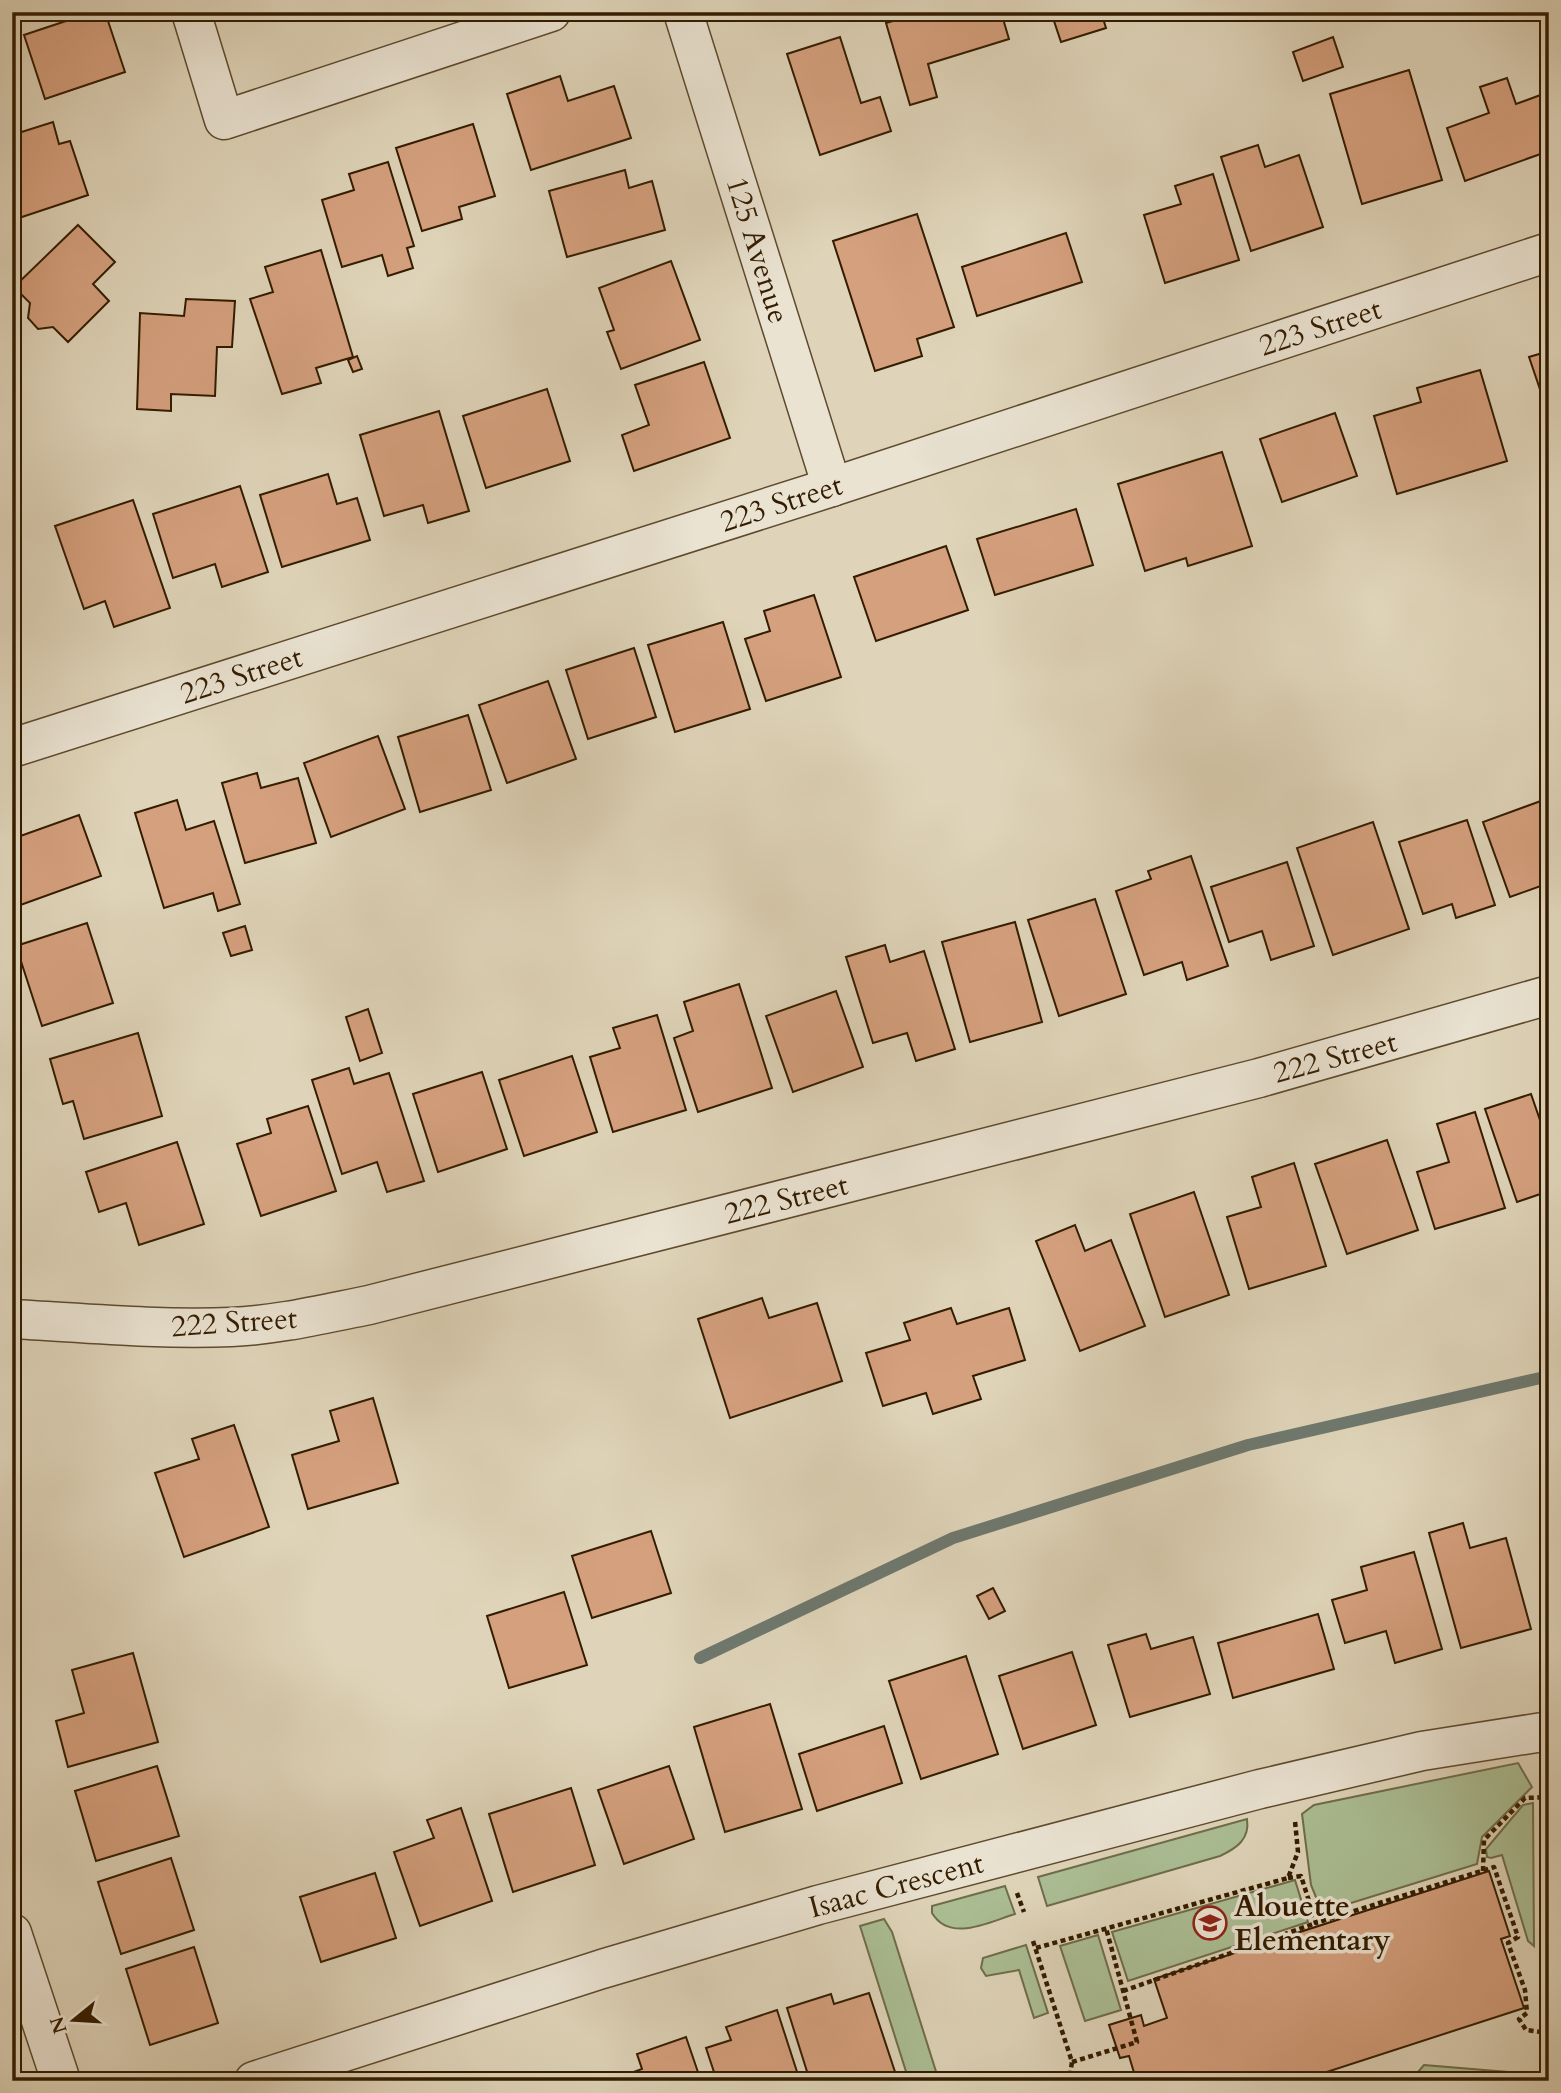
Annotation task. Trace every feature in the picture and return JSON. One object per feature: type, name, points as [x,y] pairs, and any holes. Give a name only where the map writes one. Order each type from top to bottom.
[{"type":"street","points":[[191,12],[224,120],[551,12]]},
{"type":"street","name":"125 Avenue","points":[[683,12],[832,487]]},
{"type":"street","name":"223 Street","points":[[12,748],[832,487],[1549,252]]},
{"type":"street","name":"222 Street","points":[[12,1319],[181,1328],[234,1327],[286,1322],[369,1305],[1246,1082],[1549,995]]},
{"type":"street","name":"Isaac Crescent","points":[[254,2081],[720,1933],[1103,1828],[1422,1751],[1549,1731]]},
{"type":"street","points":[[12,1933],[61,2081]]},
{"type":"path","points":[[1483,1871],[1484,1840],[1525,1798],[1549,1797]]},
{"type":"path","points":[[1288,1878],[1298,1852],[1295,1819]]},
{"type":"path","points":[[1123,1991],[1317,1923],[1494,1867],[1518,1937],[1508,1943],[1525,1990],[1527,2013],[1519,2019],[1526,2030],[1549,2033]]},
{"type":"path","points":[[1035,1948],[1301,1876],[1317,1923]]},
{"type":"path","points":[[1072,2062],[1137,2042],[1105,1928]]},
{"type":"path","points":[[1033,1941],[1072,2062],[1069,2081]]},
{"type":"green space","points":[[1518,1763],[1532,1787],[1482,1837],[1477,1864],[1322,1912],[1311,1885],[1302,1814],[1314,1805]]},
{"type":"green space","points":[[1533,1803],[1534,1946],[1528,1941],[1502,1855],[1487,1857],[1486,1849],[1523,1805]]},
{"type":"green space","points":[[1247,1819],[1246,1832],[1241,1842],[1220,1856],[1047,1906],[1038,1877]]},
{"type":"green space","points":[[1295,1880],[1308,1922],[1128,1981],[1112,1932]]},
{"type":"green space","points":[[1005,1886],[1015,1914],[959,1929],[940,1922],[932,1913],[932,1906]]},
{"type":"green space","points":[[884,1919],[892,1932],[939,2081],[909,2081],[860,1926]]},
{"type":"green space","points":[[1098,1935],[1121,2010],[1085,2021],[1060,1946]]},
{"type":"green space","points":[[1026,1945],[1048,2013],[1034,2018],[1019,1970],[986,1976],[981,1968],[983,1958]]},
{"type":"green space","points":[[1424,2065],[1520,2073],[1519,2081],[1410,2081]]},
{"type":"building","points":[[93,12],[105,12],[125,72],[45,99],[24,35]]},
{"type":"building","points":[[923,12],[1001,12],[1009,39],[928,64],[937,97],[910,105],[886,23]]},
{"type":"building","points":[[1051,12],[1101,12],[1106,28],[1061,42]]},
{"type":"building","points":[[840,37],[861,103],[880,97],[891,131],[820,155],[787,54]]},
{"type":"building","points":[[1333,37],[1343,67],[1303,81],[1293,52]]},
{"type":"building","points":[[1409,70],[1442,180],[1362,204],[1330,94]]},
{"type":"building","points":[[560,76],[568,101],[614,86],[631,138],[531,170],[507,94]]},
{"type":"building","points":[[1507,78],[1516,104],[1546,93],[1549,151],[1465,181],[1447,128],[1489,113],[1480,87]]},
{"type":"building","points":[[53,122],[59,144],[70,141],[88,195],[16,219],[12,208],[12,135]]},
{"type":"building","points":[[473,124],[495,196],[459,207],[462,219],[422,231],[396,148]]},
{"type":"building","points":[[1258,145],[1265,167],[1299,155],[1323,227],[1251,251],[1221,157]]},
{"type":"building","points":[[388,162],[414,246],[407,248],[413,268],[388,276],[382,255],[342,267],[322,200],[354,190],[349,174]]},
{"type":"building","points":[[625,170],[629,188],[652,181],[665,230],[567,257],[549,191]]},
{"type":"building","points":[[1213,174],[1239,260],[1165,283],[1144,215],[1181,204],[1175,186]]},
{"type":"building","points":[[917,214],[954,327],[917,339],[922,356],[875,371],[833,241]]},
{"type":"building","points":[[78,225],[115,262],[93,284],[109,301],[68,342],[53,327],[38,329],[28,318],[30,303],[14,287]]},
{"type":"building","points":[[1066,233],[1082,282],[977,316],[962,267]]},
{"type":"building","points":[[321,250],[353,357],[316,368],[321,383],[282,394],[250,299],[273,292],[265,267]]},
{"type":"building","points":[[671,261],[700,340],[621,369],[607,332],[614,330],[599,288]]},
{"type":"building","points":[[186,299],[235,301],[232,347],[217,347],[215,396],[171,394],[171,411],[137,409],[140,313],[184,316]]},
{"type":"building","points":[[1549,351],[1549,416],[1529,357]]},
{"type":"building","points":[[357,356],[362,369],[353,372],[348,360]]},
{"type":"building","points":[[704,362],[730,438],[634,471],[622,435],[649,425],[635,385]]},
{"type":"building","points":[[1480,370],[1507,461],[1397,494],[1374,416],[1421,402],[1417,388]]},
{"type":"building","points":[[547,389],[570,461],[486,488],[463,416]]},
{"type":"building","points":[[439,411],[469,511],[428,523],[423,505],[384,516],[360,435]]},
{"type":"building","points":[[1335,413],[1357,476],[1282,502],[1260,439]]},
{"type":"building","points":[[1222,452],[1252,546],[1188,566],[1186,558],[1145,571],[1118,484]]},
{"type":"building","points":[[328,474],[337,504],[357,498],[370,540],[282,567],[260,495]]},
{"type":"building","points":[[240,486],[268,572],[222,587],[215,564],[173,578],[153,514]]},
{"type":"building","points":[[133,500],[170,608],[114,627],[105,601],[84,609],[55,526]]},
{"type":"building","points":[[1076,509],[1093,565],[995,595],[977,539]]},
{"type":"building","points":[[946,546],[968,610],[876,641],[854,577]]},
{"type":"building","points":[[814,595],[841,677],[766,701],[745,639],[770,631],[764,611]]},
{"type":"building","points":[[723,622],[750,709],[675,732],[648,645]]},
{"type":"building","points":[[634,648],[656,717],[588,739],[566,670]]},
{"type":"building","points":[[548,681],[576,759],[507,783],[479,705]]},
{"type":"building","points":[[468,715],[491,790],[420,812],[398,737]]},
{"type":"building","points":[[378,736],[405,809],[331,837],[304,763]]},
{"type":"building","points":[[257,773],[261,788],[298,778],[316,843],[245,863],[222,783]]},
{"type":"building","points":[[1549,798],[1549,883],[1510,897],[1483,822]]},
{"type":"building","points":[[177,800],[186,830],[214,821],[240,904],[218,911],[213,893],[164,908],[135,813]]},
{"type":"building","points":[[79,815],[101,876],[12,908],[12,839]]},
{"type":"building","points":[[1467,820],[1495,905],[1456,918],[1452,904],[1423,914],[1399,842]]},
{"type":"building","points":[[1373,822],[1409,929],[1333,955],[1297,848]]},
{"type":"building","points":[[1191,856],[1228,966],[1187,980],[1182,962],[1144,975],[1116,891],[1151,879],[1148,871]]},
{"type":"building","points":[[1287,862],[1314,946],[1271,960],[1262,931],[1229,942],[1211,887]]},
{"type":"building","points":[[1095,899],[1126,994],[1059,1016],[1028,920]]},
{"type":"building","points":[[1015,922],[1042,1022],[970,1042],[942,942]]},
{"type":"building","points":[[87,923],[113,1003],[42,1026],[16,946]]},
{"type":"building","points":[[245,926],[252,950],[231,956],[223,933]]},
{"type":"building","points":[[885,945],[890,962],[924,951],[955,1049],[916,1061],[907,1033],[873,1043],[846,957]]},
{"type":"building","points":[[739,984],[772,1088],[698,1112],[674,1038],[693,1031],[684,1002]]},
{"type":"building","points":[[836,991],[863,1067],[793,1092],[766,1016]]},
{"type":"building","points":[[368,1009],[382,1053],[360,1061],[346,1017]]},
{"type":"building","points":[[657,1015],[686,1110],[613,1132],[590,1057],[620,1048],[613,1028]]},
{"type":"building","points":[[138,1033],[162,1116],[84,1139],[73,1101],[63,1104],[50,1059]]},
{"type":"building","points":[[572,1056],[597,1132],[524,1156],[499,1080]]},
{"type":"building","points":[[349,1068],[354,1084],[389,1073],[424,1181],[387,1192],[377,1162],[342,1174],[312,1080]]},
{"type":"building","points":[[482,1072],[507,1149],[438,1172],[413,1094]]},
{"type":"building","points":[[1531,1094],[1541,1123],[1549,1120],[1549,1191],[1517,1202],[1485,1109]]},
{"type":"building","points":[[308,1106],[336,1191],[261,1216],[237,1144],[271,1133],[267,1119]]},
{"type":"building","points":[[1475,1112],[1505,1208],[1435,1229],[1417,1172],[1449,1162],[1437,1124]]},
{"type":"building","points":[[1387,1140],[1418,1230],[1347,1254],[1315,1164]]},
{"type":"building","points":[[177,1142],[204,1224],[139,1245],[126,1203],[99,1212],[86,1172]]},
{"type":"building","points":[[1294,1163],[1326,1266],[1249,1289],[1227,1217],[1261,1207],[1252,1177]]},
{"type":"building","points":[[1194,1192],[1229,1295],[1165,1317],[1130,1214]]},
{"type":"building","points":[[1075,1225],[1085,1251],[1111,1240],[1145,1326],[1080,1351],[1036,1241]]},
{"type":"building","points":[[762,1298],[769,1318],[817,1303],[842,1381],[730,1418],[698,1319]]},
{"type":"building","points":[[951,1308],[957,1324],[1009,1308],[1025,1360],[973,1376],[981,1399],[933,1414],[926,1393],[883,1406],[866,1353],[910,1340],[904,1323]]},
{"type":"building","points":[[373,1398],[398,1483],[308,1509],[292,1455],[339,1441],[330,1411]]},
{"type":"building","points":[[234,1425],[269,1527],[184,1557],[155,1473],[199,1459],[192,1439]]},
{"type":"building","points":[[1463,1523],[1470,1548],[1506,1538],[1531,1629],[1461,1648],[1429,1533]]},
{"type":"building","points":[[651,1531],[671,1593],[592,1618],[572,1556]]},
{"type":"building","points":[[1414,1552],[1442,1649],[1395,1663],[1386,1631],[1345,1643],[1332,1600],[1367,1590],[1361,1567]]},
{"type":"building","points":[[993,1588],[1005,1611],[989,1619],[977,1596]]},
{"type":"building","points":[[564,1592],[587,1665],[509,1688],[487,1616]]},
{"type":"building","points":[[1318,1614],[1334,1669],[1233,1698],[1218,1643]]},
{"type":"building","points":[[1146,1634],[1151,1649],[1193,1637],[1210,1694],[1130,1717],[1108,1645]]},
{"type":"building","points":[[1072,1652],[1096,1725],[1023,1749],[999,1676]]},
{"type":"building","points":[[133,1653],[158,1742],[68,1767],[56,1721],[84,1713],[72,1670]]},
{"type":"building","points":[[966,1656],[998,1754],[921,1779],[889,1681]]},
{"type":"building","points":[[770,1704],[802,1809],[725,1832],[694,1727]]},
{"type":"building","points":[[884,1726],[902,1783],[817,1811],[799,1754]]},
{"type":"building","points":[[157,1766],[179,1836],[96,1861],[75,1791]]},
{"type":"building","points":[[669,1766],[694,1839],[624,1864],[598,1790]]},
{"type":"building","points":[[571,1788],[595,1865],[513,1892],[489,1814]]},
{"type":"building","points":[[461,1808],[492,1901],[420,1926],[394,1852],[434,1838],[427,1820]]},
{"type":"building","points":[[171,1858],[194,1930],[121,1954],[98,1882]]},
{"type":"building","points":[[1489,1871],[1510,1936],[1501,1939],[1524,2008],[1299,2081],[1122,2081],[1135,2076],[1129,2056],[1120,2058],[1109,2025],[1141,2015],[1144,2026],[1167,2018],[1154,1979]]},
{"type":"building","points":[[375,1873],[396,1938],[321,1962],[300,1897]]},
{"type":"building","points":[[194,1947],[218,2023],[150,2045],[126,1969]]},
{"type":"building","points":[[869,1993],[898,2081],[810,2081],[787,2008],[831,1994],[834,2004]]},
{"type":"building","points":[[777,2010],[800,2081],[717,2081],[706,2048],[731,2040],[726,2027]]},
{"type":"building","points":[[686,2037],[701,2081],[621,2081],[620,2077],[642,2069],[637,2054]]},
{"type":"building","points":[[601,2073],[604,2081],[578,2081]]},
{"type":"waterway","points":[[700,1658],[953,1538],[1248,1445],[1549,1376]]},
{"type":"place","name":"Alouette Elementary","points":[[1210,1923]]}]
